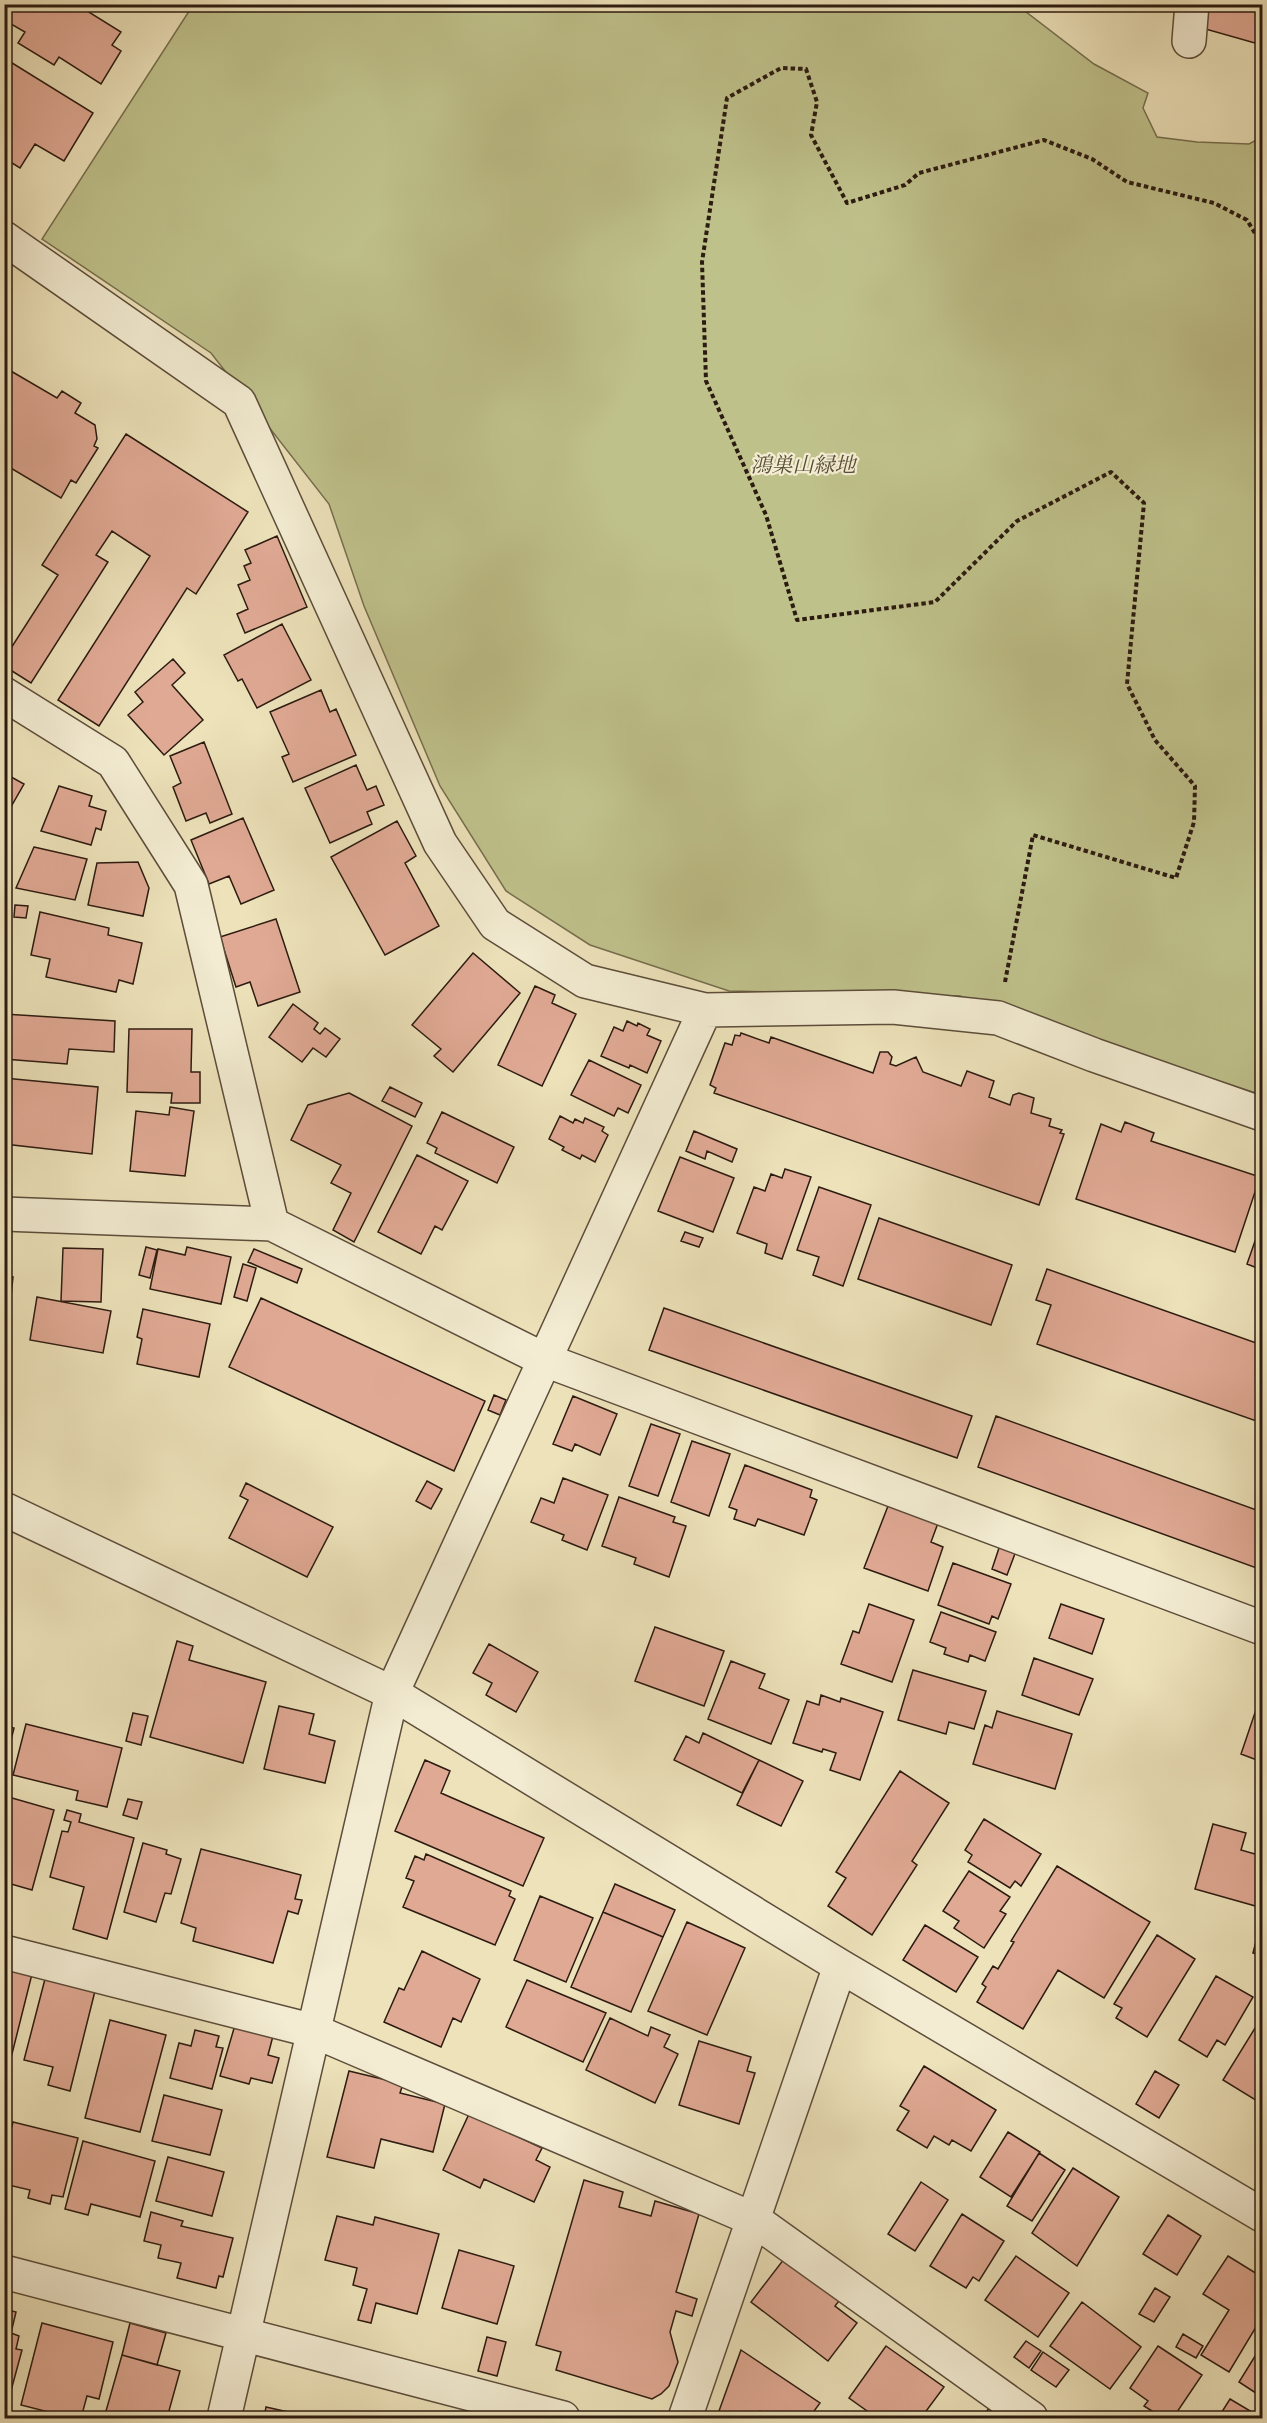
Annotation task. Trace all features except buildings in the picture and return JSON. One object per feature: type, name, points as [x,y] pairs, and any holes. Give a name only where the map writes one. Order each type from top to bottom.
[{"type":"street","points":[[1189,41],[1192,4]]},
{"type":"street","points":[[4,238],[240,402],[440,843],[495,924],[585,981],[705,1010],[893,1007],[998,1018],[1094,1055],[1263,1114]]},
{"type":"street","points":[[4,694],[113,762],[191,885],[272,1224]]},
{"type":"street","points":[[224,2418],[392,1693],[705,1010]]},
{"type":"street","points":[[4,1214],[272,1224],[545,1360],[1263,1628]]},
{"type":"street","points":[[4,1509],[392,1693],[840,1966],[1263,2215]]},
{"type":"street","points":[[4,1952],[314,2031],[753,2218],[1031,2418]]},
{"type":"street","points":[[685,2418],[840,1966]]},
{"type":"street","points":[[4,2272],[563,2418]]},
{"type":"path","points":[[998,1018],[1032,835],[1176,878],[1194,822],[1195,786],[1155,740],[1127,684],[1144,503],[1112,472],[1017,521],[935,602],[797,620],[766,515],[706,381],[702,262],[727,98],[781,68],[806,69],[817,102],[811,135],[847,203],[905,185],[919,173],[1044,140],[1092,159],[1127,182],[1214,203],[1247,220],[1263,245]]},
{"type":"green space","name":"鴻巣山緑地","points":[[193,5],[1017,5],[1094,64],[1148,93],[1143,108],[1157,137],[1197,142],[1249,144],[1262,137],[1262,1095],[960,996],[729,991],[590,945],[506,891],[440,786],[364,606],[329,504],[211,353],[42,239]]}]
